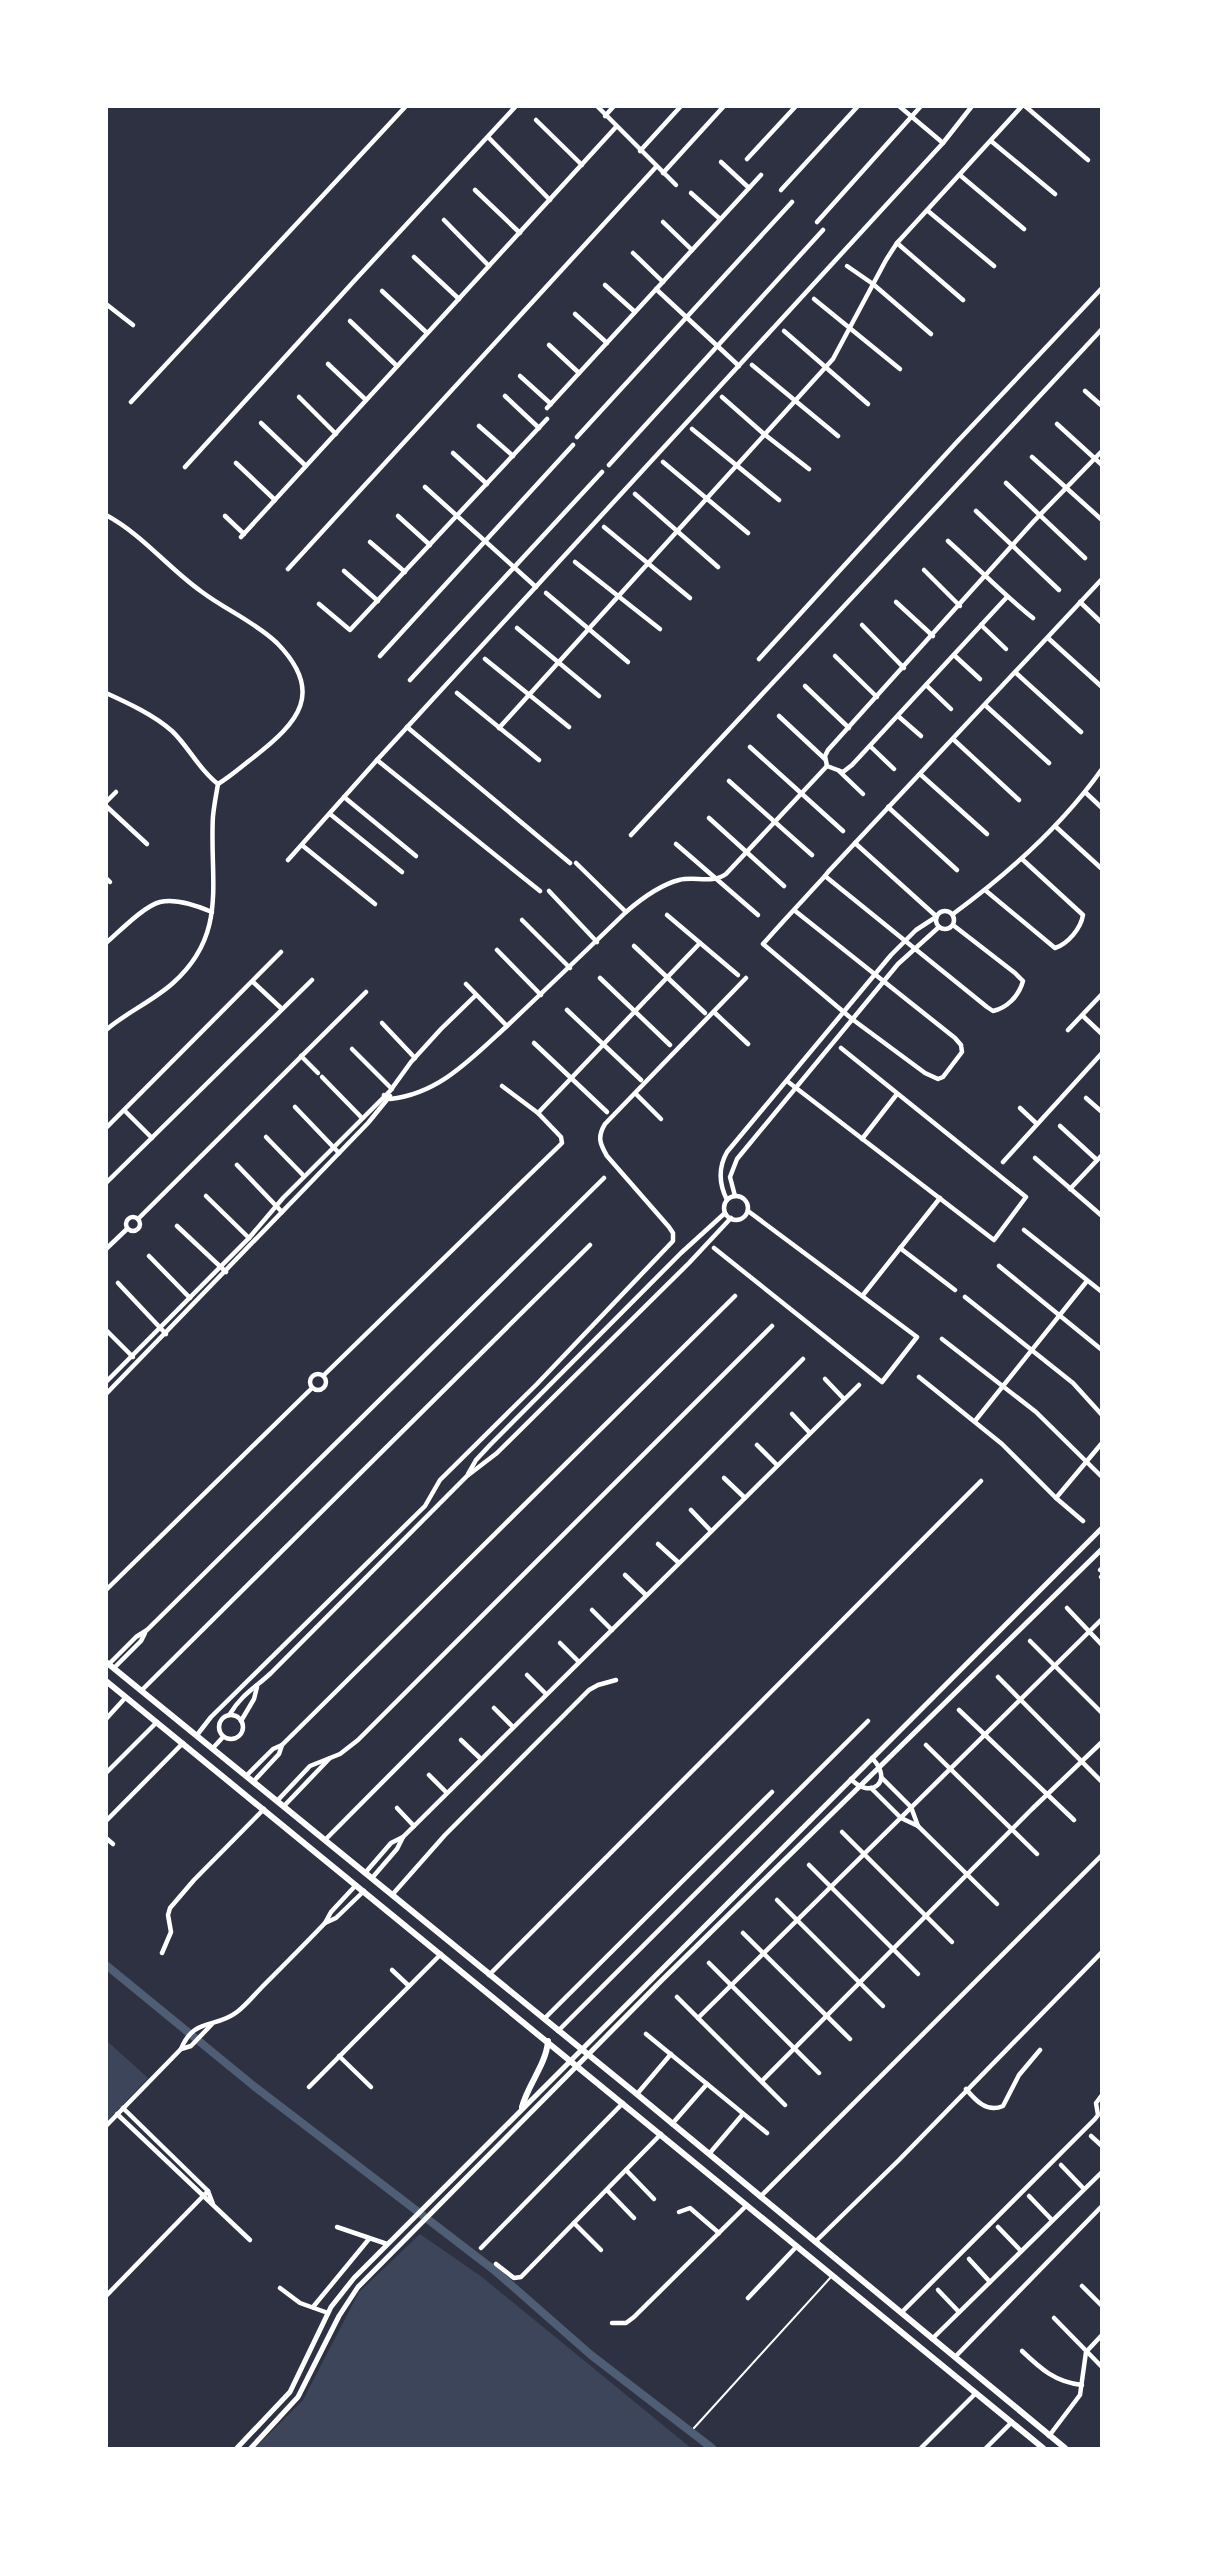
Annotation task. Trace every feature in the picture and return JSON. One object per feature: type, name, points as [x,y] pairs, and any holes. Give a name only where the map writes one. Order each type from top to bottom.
[{"type":"main road","points":[[110,1664],[637,2094],[1065,2448]]},
{"type":"main road","points":[[106,1681],[570,2058],[1043,2448]]},
{"type":"main road","points":[[522,2107],[526,2091],[545,2058],[548,2041]]},
{"type":"main road","points":[[767,2221],[776,2210]]},
{"type":"street","points":[[131,402],[406,106]]},
{"type":"street","points":[[185,467],[516,106]]},
{"type":"street","points":[[597,106],[676,185]]},
{"type":"street","points":[[605,116],[614,106]]},
{"type":"street","points":[[640,151],[681,106]]},
{"type":"street","points":[[663,173],[724,106]]},
{"type":"street","points":[[747,159],[796,106]]},
{"type":"street","points":[[781,190],[858,106]]},
{"type":"street","points":[[899,106],[943,143]]},
{"type":"street","points":[[817,222],[921,106]]},
{"type":"street","points":[[288,860],[303,846],[407,727],[943,143],[972,106]]},
{"type":"street","points":[[499,728],[833,359],[897,243],[1024,106],[1088,160]]},
{"type":"street","points":[[536,120],[582,165]]},
{"type":"street","points":[[225,516],[243,536],[616,127]]},
{"type":"street","points":[[488,137],[550,200]]},
{"type":"street","points":[[991,141],[1055,194]]},
{"type":"street","points":[[721,162],[749,188]]},
{"type":"street","points":[[288,569],[656,167]]},
{"type":"street","points":[[547,408],[761,175]]},
{"type":"street","points":[[961,176],[1024,229]]},
{"type":"street","points":[[475,190],[520,233]]},
{"type":"street","points":[[691,193],[720,219]]},
{"type":"street","points":[[577,437],[792,202]]},
{"type":"street","points":[[928,211],[994,266]]},
{"type":"street","points":[[444,220],[489,266]]},
{"type":"street","points":[[663,222],[692,250]]},
{"type":"street","points":[[609,465],[823,230]]},
{"type":"street","points":[[897,243],[963,300]]},
{"type":"street","points":[[633,253],[663,282]]},
{"type":"street","points":[[414,257],[459,299]]},
{"type":"street","points":[[847,266],[873,284],[931,334]]},
{"type":"street","points":[[605,285],[635,312]]},
{"type":"street","points":[[759,659],[956,442],[1101,288]]},
{"type":"street","points":[[656,289],[739,366]]},
{"type":"street","points":[[382,291],[427,333]]},
{"type":"street","points":[[814,299],[900,369]]},
{"type":"street","points":[[106,304],[133,325]]},
{"type":"street","points":[[575,314],[607,343]]},
{"type":"street","points":[[350,321],[397,366]]},
{"type":"street","points":[[631,835],[1101,329]]},
{"type":"street","points":[[784,331],[868,404]]},
{"type":"street","points":[[549,345],[579,373]]},
{"type":"street","points":[[328,364],[366,400]]},
{"type":"street","points":[[752,364],[838,436]]},
{"type":"street","points":[[520,376],[551,404]]},
{"type":"street","points":[[1085,391],[1101,406]]},
{"type":"street","points":[[505,396],[539,428]]},
{"type":"street","points":[[299,397],[336,434]]},
{"type":"street","points":[[722,397],[809,469]]},
{"type":"street","points":[[319,604],[350,630],[547,419]]},
{"type":"street","points":[[261,423],[306,466]]},
{"type":"street","points":[[1058,424],[1101,465]]},
{"type":"street","points":[[479,426],[513,456]]},
{"type":"street","points":[[692,429],[779,500]]},
{"type":"street","points":[[380,656],[573,445]]},
{"type":"street","points":[[825,759],[828,750],[1101,451]]},
{"type":"street","points":[[453,453],[487,484]]},
{"type":"street","points":[[1032,457],[1101,520]]},
{"type":"street","points":[[663,462],[748,533]]},
{"type":"street","points":[[236,463],[275,500]]},
{"type":"street","points":[[410,680],[602,472]]},
{"type":"street","points":[[1006,483],[1085,558]]},
{"type":"street","points":[[425,487],[536,587]]},
{"type":"street","points":[[635,494],[718,567]]},
{"type":"street","points":[[976,511],[1059,590]]},
{"type":"street","points":[[106,515],[143,540],[199,591],[258,628],[277,644],[302,680],[304,693],[293,722],[262,751],[218,784],[213,816],[216,883],[212,912],[202,946],[189,966],[174,982],[106,1030]]},
{"type":"street","points":[[398,516],[430,545]]},
{"type":"street","points":[[604,527],[690,598]]},
{"type":"street","points":[[948,541],[987,576],[1006,597],[1033,618]]},
{"type":"street","points":[[370,542],[405,572]]},
{"type":"street","points":[[575,562],[660,629]]},
{"type":"street","points":[[924,570],[960,606]]},
{"type":"street","points":[[344,571],[378,601]]},
{"type":"street","points":[[794,910],[874,976],[955,1038],[961,1045],[962,1052],[943,1077],[938,1079],[925,1073],[852,1019],[763,945],[794,910],[888,807],[1016,673],[1101,579]]},
{"type":"street","points":[[546,593],[628,662]]},
{"type":"street","points":[[839,771],[846,770],[870,746],[1006,597]]},
{"type":"street","points":[[896,602],[933,636]]},
{"type":"street","points":[[1080,602],[1101,623]]},
{"type":"street","points":[[862,625],[904,668]]},
{"type":"street","points":[[981,625],[1006,649]]},
{"type":"street","points":[[517,628],[599,696]]},
{"type":"street","points":[[1048,638],[1101,687]]},
{"type":"street","points":[[954,655],[980,678]]},
{"type":"street","points":[[835,656],[877,697]]},
{"type":"street","points":[[485,659],[569,727]]},
{"type":"street","points":[[1016,673],[1081,732]]},
{"type":"street","points":[[926,685],[951,709]]},
{"type":"street","points":[[805,686],[849,728]]},
{"type":"street","points":[[106,693],[172,731],[208,777],[218,784]]},
{"type":"street","points":[[457,693],[539,760]]},
{"type":"street","points":[[985,705],[1049,763]]},
{"type":"street","points":[[779,716],[825,759],[827,766]]},
{"type":"street","points":[[898,716],[921,736]]},
{"type":"street","points":[[407,727],[573,863],[626,912]]},
{"type":"street","points":[[953,740],[1019,800]]},
{"type":"street","points":[[870,746],[894,769]]},
{"type":"street","points":[[750,747],[843,831]]},
{"type":"street","points":[[377,760],[540,891]]},
{"type":"street","points":[[827,766],[839,771],[863,794]]},
{"type":"street","points":[[384,1095],[390,1099],[407,1097],[426,1090],[464,1067],[626,912],[648,895],[680,880],[715,879],[726,874],[827,766]]},
{"type":"street","points":[[953,915],[1022,859],[1055,826],[1101,769]]},
{"type":"street","points":[[920,774],[987,834]]},
{"type":"street","points":[[729,781],[812,855]]},
{"type":"street","points":[[116,792],[106,804],[147,844]]},
{"type":"street","points":[[1084,792],[1101,808]]},
{"type":"street","points":[[344,797],[416,856]]},
{"type":"street","points":[[888,807],[957,870]]},
{"type":"street","points":[[330,814],[402,872]]},
{"type":"street","points":[[709,818],[784,886]]},
{"type":"street","points":[[1055,826],[1101,869]]},
{"type":"street","points":[[855,843],[936,917],[939,927]]},
{"type":"street","points":[[676,844],[758,915]]},
{"type":"street","points":[[303,846],[375,904]]},
{"type":"street","points":[[985,890],[1055,948],[1067,941],[1082,922],[1083,915],[1022,859]]},
{"type":"street","points":[[825,876],[904,942],[993,1011],[1002,1010],[1014,998],[1023,981],[953,925]]},
{"type":"street","points":[[549,891],[597,942]]},
{"type":"street","points":[[106,944],[148,909],[160,902],[185,904],[212,912]]},
{"type":"street","points":[[467,1476],[476,1460],[681,1253],[725,1213],[727,1200],[720,1175],[725,1156],[904,942],[943,910],[953,915]]},
{"type":"street","points":[[667,915],[738,975]]},
{"type":"street","points":[[953,915],[953,925]]},
{"type":"street","points":[[522,920],[570,968]]},
{"type":"street","points":[[939,927],[945,929],[953,925]]},
{"type":"street","points":[[735,1196],[730,1177],[734,1163],[883,982],[913,949],[939,927]]},
{"type":"street","points":[[538,1113],[700,944]]},
{"type":"street","points":[[634,946],[705,1013]]},
{"type":"street","points":[[497,950],[541,995]]},
{"type":"street","points":[[106,1128],[281,952]]},
{"type":"street","points":[[600,978],[670,1045]]},
{"type":"street","points":[[197,1735],[211,1718],[425,1506],[440,1480],[545,1376],[673,1241],[673,1233],[669,1227],[607,1156],[600,1144],[600,1132],[605,1124],[716,1012],[746,978]]},
{"type":"street","points":[[106,1183],[312,980]]},
{"type":"street","points":[[253,982],[282,1009]]},
{"type":"street","points":[[466,984],[507,1026]]},
{"type":"street","points":[[138,1219],[366,992]]},
{"type":"street","points":[[1068,1030],[1101,994]]},
{"type":"street","points":[[106,1382],[249,1238],[304,1176],[391,1090],[415,1058],[476,995]]},
{"type":"street","points":[[567,1010],[640,1080]]},
{"type":"street","points":[[716,1012],[748,1044]]},
{"type":"street","points":[[1084,1017],[1101,1034]]},
{"type":"street","points":[[382,1023],[415,1058]]},
{"type":"street","points":[[534,1043],[607,1112]]},
{"type":"street","points":[[787,1081],[994,1240],[1026,1197],[841,1048]]},
{"type":"street","points":[[106,1394],[226,1272],[390,1099],[391,1090],[352,1049]]},
{"type":"street","points":[[1003,1162],[1101,1053]]},
{"type":"street","points":[[301,1056],[362,1118]]},
{"type":"street","points":[[312,1388],[310,1380],[313,1375],[324,1376],[562,1143],[561,1137],[538,1113],[502,1086]]},
{"type":"street","points":[[636,1094],[661,1119]]},
{"type":"street","points":[[862,1139],[897,1094]]},
{"type":"street","points":[[1086,1098],[1101,1112]]},
{"type":"street","points":[[295,1107],[339,1153]]},
{"type":"street","points":[[1020,1108],[1037,1124]]},
{"type":"street","points":[[125,1111],[152,1138]]},
{"type":"street","points":[[1060,1126],[1100,1158],[1070,1188]]},
{"type":"street","points":[[266,1137],[304,1176]]},
{"type":"street","points":[[1035,1158],[1101,1216]]},
{"type":"street","points":[[237,1166],[282,1212]]},
{"type":"street","points":[[110,1664],[604,1178]]},
{"type":"street","points":[[206,1196],[249,1238]]},
{"type":"street","points":[[714,1248],[882,1382],[916,1337],[863,1295],[748,1211],[745,1200],[735,1196],[727,1200]]},
{"type":"street","points":[[863,1295],[940,1198]]},
{"type":"street","points":[[725,1213],[731,1218],[739,1219],[748,1211]]},
{"type":"street","points":[[106,1249],[127,1229],[127,1219],[131,1216],[138,1219]]},
{"type":"street","points":[[230,1714],[241,1721],[243,1728],[239,1736],[232,1740],[223,1737],[218,1726],[222,1718],[230,1714],[243,1694],[256,1687],[467,1476],[497,1453],[731,1218]]},
{"type":"street","points":[[127,1229],[133,1231],[139,1228],[138,1219]]},
{"type":"street","points":[[177,1226],[226,1272]]},
{"type":"street","points":[[1024,1230],[1101,1292]]},
{"type":"street","points":[[142,1690],[590,1245]]},
{"type":"street","points":[[900,1248],[955,1290]]},
{"type":"street","points":[[148,1256],[190,1298]]},
{"type":"street","points":[[999,1266],[1101,1350]]},
{"type":"street","points":[[975,1421],[1030,1349],[1087,1281]]},
{"type":"street","points":[[118,1283],[166,1334]]},
{"type":"street","points":[[246,1776],[273,1749],[282,1745],[735,1296]]},
{"type":"street","points":[[965,1298],[1072,1383],[1101,1415]]},
{"type":"street","points":[[277,1801],[310,1766],[329,1759],[358,1740],[772,1326]]},
{"type":"street","points":[[106,1330],[133,1357]]},
{"type":"street","points":[[942,1339],[1002,1384],[1047,1423],[1101,1477]]},
{"type":"street","points":[[579,1356],[586,1364]]},
{"type":"street","points":[[325,1840],[803,1359]]},
{"type":"street","points":[[312,1388],[323,1389],[327,1383],[324,1376]]},
{"type":"street","points":[[919,1377],[1002,1444],[1056,1498],[1083,1521]]},
{"type":"street","points":[[825,1379],[844,1399]]},
{"type":"street","points":[[372,1878],[397,1849],[403,1837],[858,1385]]},
{"type":"street","points":[[106,1590],[312,1388]]},
{"type":"street","points":[[792,1414],[810,1432]]},
{"type":"street","points":[[1056,1498],[1101,1443]]},
{"type":"street","points":[[757,1445],[777,1465]]},
{"type":"street","points":[[724,1478],[745,1498]]},
{"type":"street","points":[[489,1975],[981,1481]]},
{"type":"street","points":[[691,1510],[711,1531]]},
{"type":"street","points":[[237,2448],[294,2385],[328,2313],[342,2291],[570,2058],[1101,1528]]},
{"type":"street","points":[[1095,1534],[1101,1540]]},
{"type":"street","points":[[658,1544],[678,1563]]},
{"type":"street","points":[[251,2448],[298,2397],[347,2301],[588,2055],[1101,1549]]},
{"type":"street","points":[[625,1575],[646,1595]]},
{"type":"street","points":[[1067,1608],[1101,1645]]},
{"type":"street","points":[[592,1610],[612,1630]]},
{"type":"street","points":[[698,2018],[1101,1619]]},
{"type":"street","points":[[1030,1641],[1101,1713]]},
{"type":"street","points":[[560,1643],[579,1662]]},
{"type":"street","points":[[527,1675],[546,1694]]},
{"type":"street","points":[[998,1677],[1018,1700],[1101,1782]]},
{"type":"street","points":[[392,1895],[445,1835],[589,1690],[616,1680]]},
{"type":"street","points":[[241,1721],[250,1707],[256,1687]]},
{"type":"street","points":[[106,1719],[126,1697]]},
{"type":"street","points":[[494,1708],[513,1727]]},
{"type":"street","points":[[960,1710],[1074,1820]]},
{"type":"street","points":[[558,2031],[868,1720]]},
{"type":"street","points":[[106,1773],[157,1722]]},
{"type":"street","points":[[213,1748],[223,1737]]},
{"type":"street","points":[[461,1740],[481,1759]]},
{"type":"street","points":[[762,2081],[1101,1742]]},
{"type":"street","points":[[106,1821],[183,1743]]},
{"type":"street","points":[[253,1782],[279,1754],[282,1745]]},
{"type":"street","points":[[926,1745],[1037,1854]]},
{"type":"street","points":[[851,1779],[859,1787],[872,1788],[879,1785],[882,1778],[880,1766],[872,1758]]},
{"type":"street","points":[[284,1806],[329,1759]]},
{"type":"street","points":[[262,1760],[268,1766]]},
{"type":"street","points":[[429,1775],[447,1793]]},
{"type":"street","points":[[882,1778],[911,1808],[918,1826]]},
{"type":"street","points":[[872,1788],[900,1818],[918,1826],[997,1904]]},
{"type":"street","points":[[544,2020],[772,1792]]},
{"type":"street","points":[[396,1808],[414,1826]]},
{"type":"street","points":[[162,1953],[171,1932],[168,1915],[170,1908],[194,1880],[264,1809]]},
{"type":"street","points":[[842,1832],[952,1942]]},
{"type":"street","points":[[365,1873],[391,1843],[403,1837]]},
{"type":"street","points":[[106,1838],[113,1844]]},
{"type":"street","points":[[760,2197],[1101,1855]]},
{"type":"street","points":[[809,1865],[918,1974]]},
{"type":"street","points":[[182,2049],[185,2040],[201,2024],[212,2024],[236,2013],[325,1923],[331,1912],[357,1885]]},
{"type":"street","points":[[325,1923],[336,1917],[364,1891]]},
{"type":"street","points":[[777,1900],[883,2006]]},
{"type":"street","points":[[743,1933],[850,2039]]},
{"type":"street","points":[[815,2242],[899,2160],[1101,1952]]},
{"type":"street","points":[[309,2087],[441,1954]]},
{"type":"street","points":[[709,1963],[730,1987],[819,2073]]},
{"type":"street","points":[[392,1970],[409,1986]]},
{"type":"street","points":[[677,1997],[785,2105]]},
{"type":"street","points":[[106,2126],[182,2049],[191,2046],[212,2024]]},
{"type":"street","points":[[646,2034],[766,2133]]},
{"type":"street","points":[[966,2090],[977,2102],[985,2106],[999,2108],[1003,2106],[1019,2075],[1040,2050]]},
{"type":"street","points":[[637,2094],[671,2054]]},
{"type":"street","points":[[339,2056],[371,2087]]},
{"type":"street","points":[[672,2124],[707,2084]]},
{"type":"street","points":[[901,2313],[1095,2119],[1098,2115],[1096,2103],[1101,2095]]},
{"type":"street","points":[[481,2248],[623,2103]]},
{"type":"street","points":[[123,2108],[208,2191],[213,2204]]},
{"type":"street","points":[[117,2114],[250,2240]]},
{"type":"street","points":[[709,2154],[743,2114]]},
{"type":"street","points":[[496,2264],[517,2279],[661,2134]]},
{"type":"street","points":[[1091,2136],[1101,2146]]},
{"type":"street","points":[[1061,2165],[1084,2189]]},
{"type":"street","points":[[626,2170],[654,2199]]},
{"type":"street","points":[[932,2339],[1101,2172]]},
{"type":"street","points":[[607,2190],[634,2218]]},
{"type":"street","points":[[106,2296],[208,2191]]},
{"type":"street","points":[[1029,2196],[1052,2220]]},
{"type":"street","points":[[612,2323],[626,2323],[634,2317],[747,2205]]},
{"type":"street","points":[[955,2357],[1101,2206]]},
{"type":"street","points":[[679,2212],[690,2208],[719,2234]]},
{"type":"street","points":[[416,2214],[424,2221]]},
{"type":"street","points":[[574,2223],[602,2250]]},
{"type":"street","points":[[337,2227],[369,2240],[387,2244]]},
{"type":"street","points":[[998,2227],[1021,2251]]},
{"type":"street","points":[[313,2307],[369,2240]]},
{"type":"street","points":[[748,2298],[797,2246]]},
{"type":"street","points":[[969,2259],[990,2282]]},
{"type":"street","points":[[1082,2286],[1101,2307]]},
{"type":"street","points":[[280,2288],[300,2303],[328,2313]]},
{"type":"street","points":[[938,2290],[959,2312]]},
{"type":"street","points":[[1054,2318],[1101,2367]]},
{"type":"street","points":[[1049,2436],[1080,2395],[1086,2352],[1101,2335]]},
{"type":"street","points":[[1022,2351],[1049,2376],[1059,2381],[1082,2385]]},
{"type":"street","points":[[921,2448],[976,2393]]},
{"type":"street","points":[[986,2448],[1011,2422]]},
{"type":"lane","points":[[694,2428],[832,2275]]},
{"type":"shaded area","points":[[107,2041],[148,2078],[107,2121]]},
{"type":"shaded area","points":[[420,2234],[482,2277],[691,2448],[255,2448],[303,2400],[359,2292]]},
{"type":"waterway","points":[[106,1965],[255,2087],[494,2270],[591,2355],[712,2448]]}]
